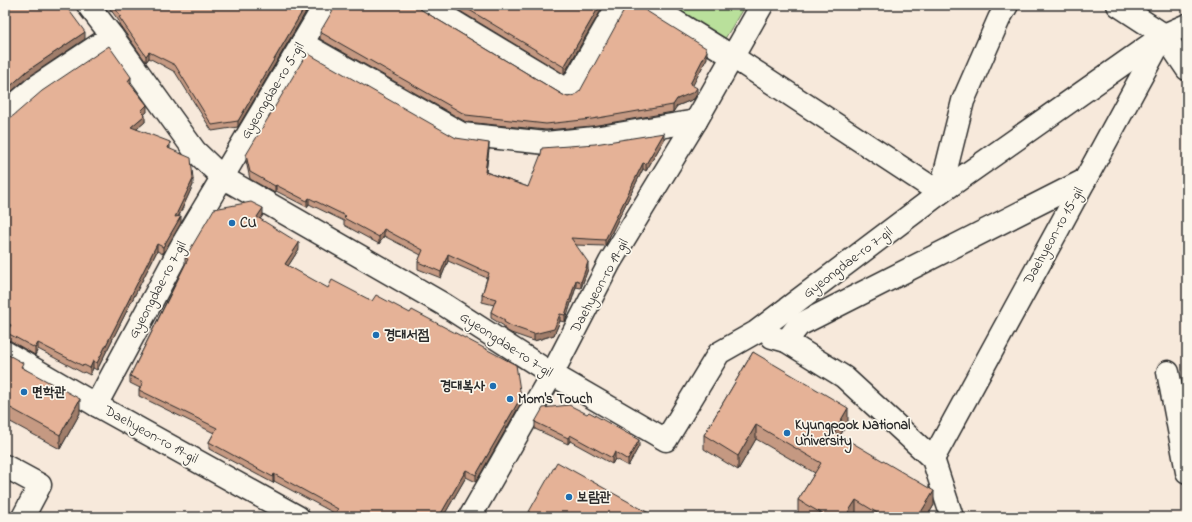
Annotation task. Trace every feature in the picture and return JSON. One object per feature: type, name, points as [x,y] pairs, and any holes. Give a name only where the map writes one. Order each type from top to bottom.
[{"type":"street","name":"Gyeongdae-ro 7-gil","points":[[88,5],[195,151],[222,177],[444,304],[552,374],[666,440],[719,353],[756,332],[940,193],[1164,35]]},
{"type":"street","name":"Gyeongdae-ro 5-gil","points":[[222,177],[325,5]]},
{"type":"street","points":[[426,5],[569,91],[618,5]]},
{"type":"street","points":[[649,5],[733,57],[940,193],[963,101],[1006,5]]},
{"type":"street","name":"Daehyeon-ro 19-gil","points":[[470,517],[552,374],[610,262],[696,121],[762,5]]},
{"type":"street","points":[[1118,5],[1164,35],[1187,69]]},
{"type":"street","points":[[1164,35],[1187,25]]},
{"type":"street","name":"Daehyeon-ro 15-gil","points":[[933,459],[1164,35]]},
{"type":"street","points":[[5,113],[34,88],[112,36]]},
{"type":"street","points":[[302,43],[462,134],[546,143],[594,138],[696,121]]},
{"type":"street","name":"Gyeongdae-ro 7-gil","points":[[96,404],[182,245],[222,177]]},
{"type":"street","points":[[786,341],[799,325],[1085,180]]},
{"type":"street","points":[[756,332],[786,341],[844,377],[933,459],[952,517]]},
{"type":"street","name":"Daehyeon-ro 19-gil","points":[[5,352],[298,517]]},
{"type":"street","points":[[1168,372],[1187,472]]},
{"type":"street","points":[[5,466],[40,485],[23,517]]},
{"type":"green space","points":[[663,5],[745,5],[723,42]]},
{"type":"building","points":[[5,5],[65,5],[85,32],[27,71],[5,91]]},
{"type":"building","points":[[112,5],[306,5],[238,121],[212,125],[175,65],[149,52],[146,56],[119,17],[121,16]]},
{"type":"building","points":[[336,5],[416,5],[420,9],[568,97],[575,95],[580,91],[627,5],[637,5],[706,48],[707,51],[690,84],[697,88],[694,92],[677,99],[673,105],[592,119],[546,124],[466,115],[320,32]]},
{"type":"building","points":[[461,5],[600,5],[564,67]]},
{"type":"building","points":[[109,46],[131,77],[128,81],[147,105],[141,111],[145,115],[131,127],[170,142],[168,148],[191,158],[193,179],[175,217],[181,216],[163,247],[157,244],[97,363],[93,361],[90,368],[84,365],[83,366],[38,343],[35,348],[6,333],[11,325],[5,322],[5,118],[7,119],[13,116],[42,91]]},
{"type":"building","points":[[307,53],[456,138],[489,143],[485,172],[528,187],[542,148],[595,144],[664,133],[646,164],[643,163],[605,240],[571,238],[588,262],[581,282],[576,280],[565,315],[560,314],[554,329],[534,334],[511,326],[504,322],[505,320],[491,312],[496,299],[482,295],[489,273],[448,254],[441,272],[418,262],[423,250],[384,229],[379,237],[344,218],[346,216],[309,198],[307,201],[250,172],[246,155]]},
{"type":"building","points":[[251,202],[263,208],[257,217],[299,243],[285,264],[328,288],[332,280],[372,301],[376,295],[410,313],[412,310],[516,365],[521,397],[476,475],[466,470],[439,517],[344,517],[336,513],[338,509],[274,474],[273,477],[209,442],[217,428],[139,390],[143,382],[130,376],[188,259],[185,258],[214,209]]},
{"type":"building","points":[[753,352],[848,408],[834,432],[934,491],[918,517],[884,517],[856,500],[845,517],[828,517],[798,500],[821,463],[756,425],[738,456],[704,435]]},
{"type":"building","name":"면학관","points":[[5,353],[23,363],[21,367],[80,399],[60,435],[5,405]]},
{"type":"building","points":[[569,405],[587,414],[589,412],[639,440],[628,460],[615,452],[612,458],[570,435],[568,438],[535,422],[543,408]]},
{"type":"building","points":[[557,462],[656,517],[526,517]]},
{"type":"place","name":"CU","points":[[232,223]]},
{"type":"place","name":"경대서점","points":[[376,335]]},
{"type":"place","name":"경대복사","points":[[493,386]]},
{"type":"place","name":"면학관","points":[[24,392]]},
{"type":"place","name":"Mom's Touch","points":[[510,399]]},
{"type":"place","name":"Kyungpook National University","points":[[787,433]]},
{"type":"place","name":"보람관","points":[[569,497]]}]
